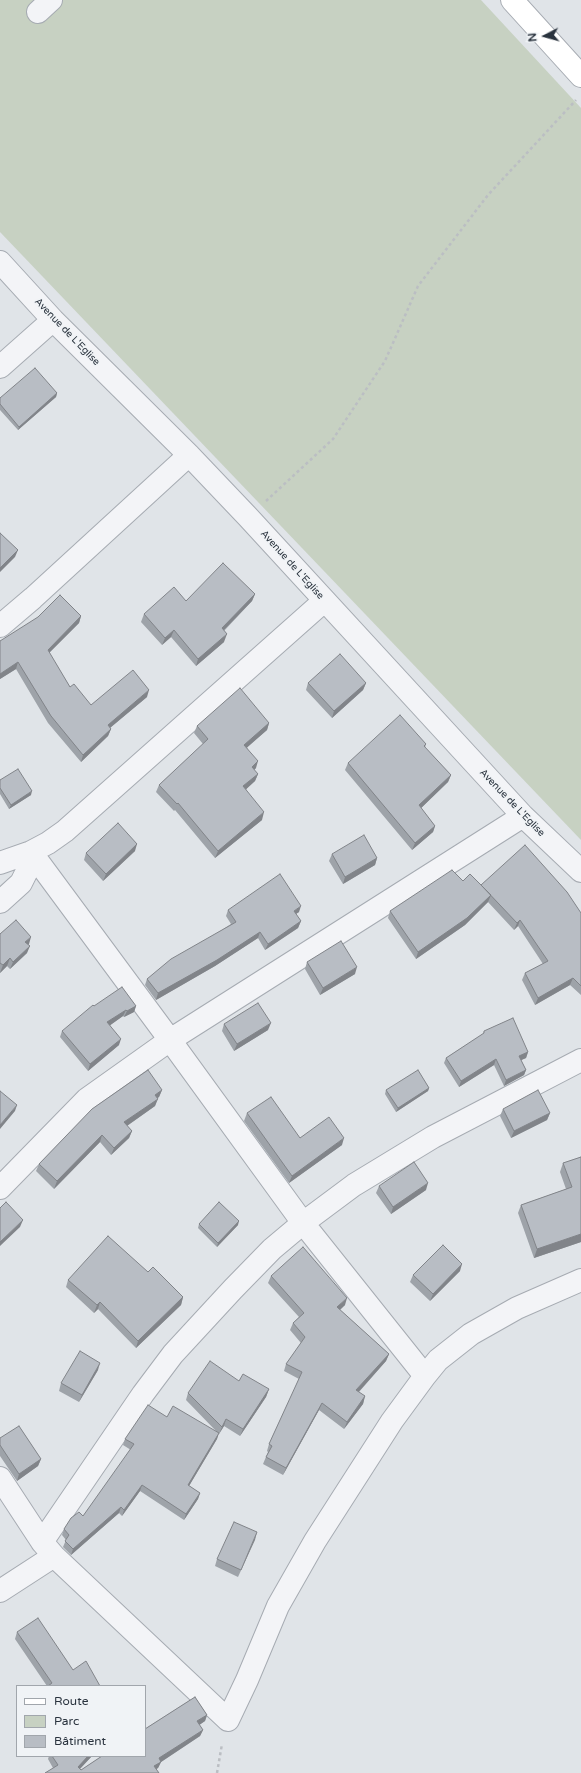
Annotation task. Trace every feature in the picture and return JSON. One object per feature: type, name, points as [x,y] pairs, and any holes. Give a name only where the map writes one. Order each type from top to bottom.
[{"type":"street","points":[[512,0],[581,76]]},
{"type":"street","name":"Avenue de L'Eglise","points":[[0,262],[53,320],[189,455],[248,517],[523,816],[581,871]]},
{"type":"street","points":[[0,367],[53,320]]},
{"type":"street","points":[[0,626],[34,598],[189,455]]},
{"type":"street","points":[[0,863],[31,852],[48,843],[65,831],[324,601]]},
{"type":"street","points":[[0,1188],[87,1099],[170,1040],[523,816]]},
{"type":"street","points":[[0,902],[20,883],[28,869],[31,852]]},
{"type":"street","points":[[31,852],[303,1223],[424,1376]]},
{"type":"street","points":[[0,1591],[48,1549],[142,1394],[172,1354],[272,1249],[303,1223],[354,1185],[433,1137],[581,1060]]},
{"type":"street","points":[[0,1478],[48,1549],[228,1720],[247,1680],[278,1606],[315,1541],[392,1421],[424,1376],[438,1360],[471,1334],[517,1308],[580,1282]]},
{"type":"path","points":[[248,517],[333,439],[385,361],[418,286],[488,195],[581,95]]},
{"type":"path","points":[[216,1773],[228,1720]]},
{"type":"green space","points":[[0,0],[481,0],[581,108],[581,840],[0,232]]},
{"type":"building","points":[[35,368],[57,393],[19,427],[0,404],[0,398]]},
{"type":"building","points":[[0,533],[18,550],[0,568]]},
{"type":"building","points":[[223,563],[255,594],[222,628],[227,634],[198,659],[174,630],[165,638],[144,614],[174,587],[186,601]]},
{"type":"building","points":[[60,595],[81,616],[48,650],[70,687],[74,684],[91,705],[133,670],[149,690],[108,725],[111,729],[83,755],[51,716],[18,662],[0,674],[0,641],[38,617]]},
{"type":"building","points":[[340,654],[366,683],[334,711],[308,683]]},
{"type":"building","points":[[240,688],[269,723],[244,745],[258,761],[252,767],[258,774],[243,786],[264,812],[218,851],[178,803],[177,804],[159,785],[208,739],[197,726]]},
{"type":"building","points":[[400,715],[426,744],[424,746],[451,775],[419,805],[435,826],[415,843],[348,763]]},
{"type":"building","points":[[18,769],[32,791],[11,805],[0,788],[0,780]]},
{"type":"building","points":[[118,823],[137,844],[106,874],[86,853]]},
{"type":"building","points":[[364,835],[377,858],[345,877],[332,854]]},
{"type":"building","points":[[525,845],[567,892],[581,913],[581,986],[573,978],[538,998],[525,973],[548,961],[520,920],[517,923],[481,885]]},
{"type":"building","points":[[452,870],[463,881],[470,874],[491,895],[467,918],[418,952],[390,911]]},
{"type":"building","points":[[280,874],[301,906],[294,911],[301,921],[268,944],[260,932],[217,960],[158,993],[147,979],[171,959],[236,922],[228,910]]},
{"type":"building","points":[[16,920],[31,937],[25,942],[30,946],[13,962],[10,958],[3,965],[0,963],[0,934]]},
{"type":"building","points":[[341,941],[357,967],[323,988],[307,962]]},
{"type":"building","points":[[122,987],[136,1006],[127,1011],[126,1010],[107,1022],[121,1039],[90,1064],[62,1031],[93,1005],[94,1006]]},
{"type":"building","points":[[258,1003],[271,1023],[237,1044],[224,1024]]},
{"type":"building","points":[[513,1018],[528,1052],[519,1056],[526,1070],[506,1080],[496,1059],[461,1081],[446,1058],[484,1033],[484,1031]]},
{"type":"building","points":[[148,1070],[162,1090],[155,1095],[158,1099],[124,1122],[132,1131],[114,1148],[102,1135],[57,1181],[39,1164],[92,1109]]},
{"type":"building","points":[[418,1070],[429,1088],[398,1108],[386,1090]]},
{"type":"building","points":[[538,1090],[550,1113],[514,1131],[503,1109]]},
{"type":"building","points":[[0,1091],[17,1105],[0,1125]]},
{"type":"building","points":[[271,1097],[300,1138],[329,1117],[344,1138],[292,1176],[247,1113]]},
{"type":"building","points":[[581,1157],[581,1234],[537,1249],[521,1205],[572,1187],[563,1163]]},
{"type":"building","points":[[414,1162],[428,1183],[393,1207],[379,1186]]},
{"type":"building","points":[[6,1202],[23,1220],[0,1242],[0,1208]]},
{"type":"building","points":[[219,1202],[239,1221],[218,1243],[199,1224]]},
{"type":"building","points":[[108,1236],[148,1272],[153,1267],[183,1297],[138,1341],[100,1302],[97,1305],[68,1280]]},
{"type":"building","points":[[443,1245],[462,1264],[433,1294],[413,1275]]},
{"type":"building","points":[[303,1247],[347,1298],[337,1307],[389,1354],[356,1390],[365,1396],[347,1422],[322,1403],[286,1468],[266,1457],[272,1446],[269,1444],[302,1372],[286,1364],[305,1337],[293,1323],[304,1313],[271,1276]]},
{"type":"building","points":[[80,1351],[100,1363],[82,1395],[61,1383]]},
{"type":"building","points":[[210,1361],[239,1381],[243,1374],[269,1389],[243,1429],[226,1419],[222,1427],[188,1393]]},
{"type":"building","points":[[148,1405],[167,1417],[173,1406],[219,1433],[188,1485],[200,1493],[186,1514],[142,1485],[124,1510],[121,1507],[73,1549],[65,1541],[69,1535],[64,1529],[71,1518],[79,1512],[83,1516],[134,1444],[125,1439]]},
{"type":"building","points":[[19,1426],[41,1459],[19,1474],[0,1445],[0,1438]]},
{"type":"building","points":[[234,1522],[257,1532],[241,1570],[217,1559]]},
{"type":"building","points":[[38,1618],[73,1670],[86,1661],[99,1685],[49,1685],[52,1683],[17,1632]]},
{"type":"building","points":[[195,1697],[207,1715],[197,1721],[203,1730],[159,1758],[161,1762],[154,1766],[159,1773],[45,1773],[58,1765],[53,1757],[87,1757],[78,1767],[81,1770],[100,1757],[146,1757],[146,1728]]}]
